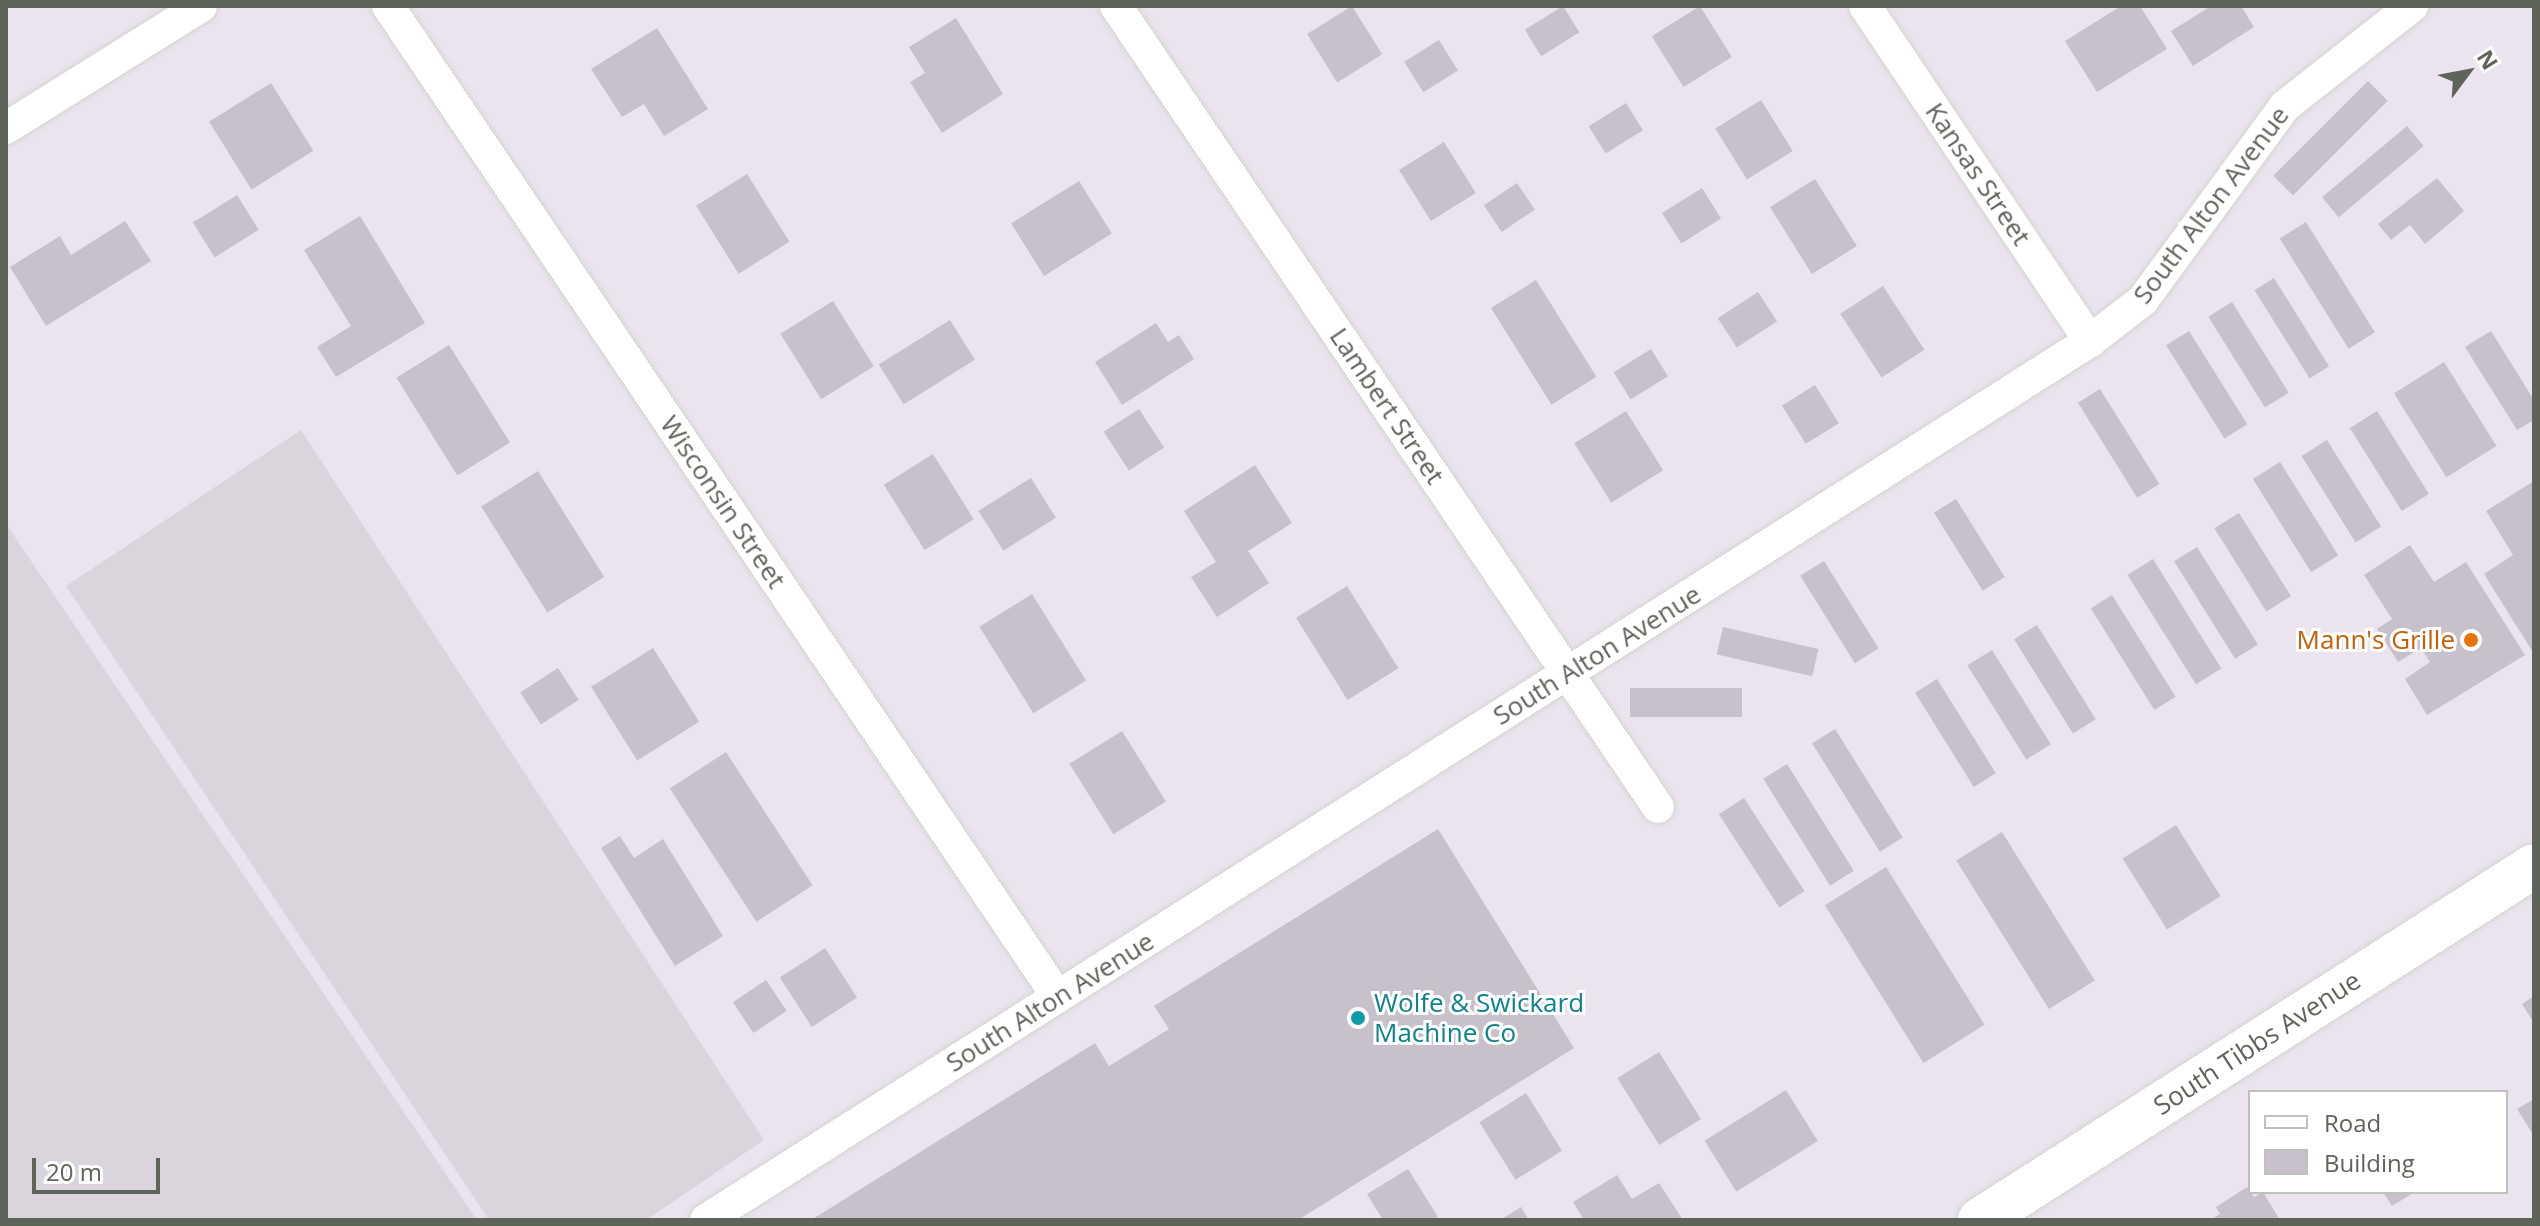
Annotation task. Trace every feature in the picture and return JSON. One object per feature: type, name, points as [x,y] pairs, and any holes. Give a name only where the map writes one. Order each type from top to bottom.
[{"type":"main road","name":"South Tibbs Avenue","points":[[1980,1220],[2534,866]]},
{"type":"street","points":[[6,128],[201,6]]},
{"type":"street","name":"Wisconsin Street","points":[[388,6],[1058,997]]},
{"type":"street","name":"Lambert Street","points":[[1116,6],[1658,807]]},
{"type":"street","name":"Kansas Street","points":[[1865,6],[2090,341]]},
{"type":"street","name":"South Alton Avenue","points":[[706,1220],[2090,341],[2143,300],[2285,106],[2412,6]]},
{"type":"shaded area","points":[[301,430],[764,1140],[646,1220],[489,1220],[66,586]]},
{"type":"shaded area","points":[[6,524],[46,583],[477,1220],[6,1220]]},
{"type":"building","points":[[1352,6],[1382,54],[1337,82],[1307,34]]},
{"type":"building","points":[[1563,6],[1579,32],[1541,56],[1525,30]]},
{"type":"building","points":[[1700,6],[1732,57],[1683,87],[1652,36]]},
{"type":"building","points":[[2121,6],[2140,6],[2167,49],[2097,92],[2065,41]]},
{"type":"building","points":[[2211,6],[2241,6],[2254,27],[2193,66],[2171,31]]},
{"type":"building","points":[[956,18],[1003,94],[942,133],[910,82],[925,73],[909,47]]},
{"type":"building","points":[[657,28],[708,109],[664,136],[644,104],[622,117],[591,69]]},
{"type":"building","points":[[1439,40],[1458,71],[1423,92],[1404,62]]},
{"type":"building","points":[[2368,81],[2388,101],[2293,196],[2273,176]]},
{"type":"building","points":[[271,83],[313,151],[251,190],[209,122]]},
{"type":"building","points":[[1761,100],[1793,151],[1747,179],[1715,129]]},
{"type":"building","points":[[1626,103],[1643,130],[1606,153],[1589,126]]},
{"type":"building","points":[[2407,126],[2424,146],[2339,217],[2322,197]]},
{"type":"building","points":[[1444,142],[1476,193],[1431,221],[1399,170]]},
{"type":"building","points":[[747,174],[789,242],[739,274],[696,206]]},
{"type":"building","points":[[2437,178],[2464,211],[2425,244],[2410,225],[2391,240],[2378,224]]},
{"type":"building","points":[[1815,179],[1857,246],[1812,274],[1770,207]]},
{"type":"building","points":[[1079,181],[1112,234],[1044,276],[1011,223]]},
{"type":"building","points":[[1517,183],[1535,210],[1502,232],[1484,205]]},
{"type":"building","points":[[1702,188],[1721,219],[1681,243],[1662,213]]},
{"type":"building","points":[[237,195],[259,230],[215,257],[193,223]]},
{"type":"building","points":[[360,216],[425,323],[336,377],[317,347],[351,326],[304,250]]},
{"type":"building","points":[[125,221],[151,261],[46,326],[10,267],[60,236],[71,255]]},
{"type":"building","points":[[2306,222],[2375,332],[2349,349],[2280,238]]},
{"type":"building","points":[[2274,278],[2329,366],[2310,378],[2254,290]]},
{"type":"building","points":[[1536,280],[1596,377],[1551,405],[1491,308]]},
{"type":"building","points":[[1883,286],[1924,350],[1882,378],[1840,314]]},
{"type":"building","points":[[1758,292],[1777,321],[1737,347],[1718,318]]},
{"type":"building","points":[[833,301],[874,366],[821,399],[780,334]]},
{"type":"building","points":[[2232,302],[2289,393],[2265,408],[2208,317]]},
{"type":"building","points":[[950,320],[975,360],[904,404],[879,365]]},
{"type":"building","points":[[1156,323],[1168,342],[1179,335],[1194,359],[1122,405],[1095,362]]},
{"type":"building","points":[[2189,331],[2247,424],[2224,439],[2166,345]]},
{"type":"building","points":[[2491,331],[2534,400],[2534,420],[2517,430],[2465,347]]},
{"type":"building","points":[[449,345],[510,443],[457,475],[396,378]]},
{"type":"building","points":[[1651,349],[1668,376],[1631,399],[1614,372]]},
{"type":"building","points":[[2444,362],[2496,446],[2446,477],[2394,393]]},
{"type":"building","points":[[1815,385],[1839,423],[1806,444],[1782,406]]},
{"type":"building","points":[[2100,389],[2159,484],[2137,498],[2078,403]]},
{"type":"building","points":[[1139,409],[1164,448],[1129,470],[1104,432]]},
{"type":"building","points":[[1626,411],[1663,470],[1611,503],[1574,443]]},
{"type":"building","points":[[2377,411],[2429,494],[2402,511],[2350,428]]},
{"type":"building","points":[[2327,440],[2381,527],[2356,542],[2302,456]]},
{"type":"building","points":[[933,454],[974,519],[925,550],[884,485]]},
{"type":"building","points":[[2280,462],[2338,555],[2311,572],[2253,479]]},
{"type":"building","points":[[1255,465],[1292,523],[1248,551],[1269,583],[1217,617],[1191,577],[1216,562],[1184,511]]},
{"type":"building","points":[[538,471],[604,577],[547,613],[481,507]]},
{"type":"building","points":[[1031,478],[1056,518],[1003,551],[978,511]]},
{"type":"building","points":[[2534,481],[2534,654],[2484,574],[2513,555],[2486,511]]},
{"type":"building","points":[[1956,499],[2005,577],[1983,591],[1934,513]]},
{"type":"building","points":[[2239,513],[2291,596],[2266,611],[2214,528]]},
{"type":"building","points":[[2410,545],[2434,582],[2466,562],[2525,655],[2427,715],[2405,679],[2430,662],[2421,648],[2398,662],[2377,629],[2392,619],[2364,575]]},
{"type":"building","points":[[2197,547],[2258,645],[2235,659],[2174,561]]},
{"type":"building","points":[[2153,559],[2221,668],[2196,684],[2128,575]]},
{"type":"building","points":[[1824,561],[1879,648],[1855,663],[1800,576]]},
{"type":"building","points":[[1347,586],[1398,668],[1348,700],[1296,618]]},
{"type":"building","points":[[1032,594],[1086,681],[1033,713],[979,627]]},
{"type":"building","points":[[2112,595],[2176,697],[2154,710],[2091,608]]},
{"type":"building","points":[[2037,625],[2096,719],[2073,733],[2014,639]]},
{"type":"building","points":[[1723,627],[1818,649],[1812,676],[1717,654]]},
{"type":"building","points":[[653,648],[699,722],[637,760],[591,687]]},
{"type":"building","points":[[1992,650],[2051,744],[2026,760],[1967,665]]},
{"type":"building","points":[[558,668],[579,700],[541,724],[520,693]]},
{"type":"building","points":[[1937,679],[1996,773],[1974,787],[1915,693]]},
{"type":"building","points":[[1630,688],[1742,688],[1742,717],[1630,717]]},
{"type":"building","points":[[1835,729],[1903,838],[1880,852],[1812,743]]},
{"type":"building","points":[[1122,731],[1166,801],[1113,834],[1069,764]]},
{"type":"building","points":[[726,752],[813,885],[756,922],[670,788]]},
{"type":"building","points":[[1787,764],[1854,871],[1830,886],[1763,779]]},
{"type":"building","points":[[1744,798],[1804,891],[1779,907],[1719,814]]},
{"type":"building","points":[[2176,825],[2221,896],[2167,930],[2123,858]]},
{"type":"building","name":"Wolfe & Swickard Machine Co","points":[[1438,829],[1574,1048],[1298,1220],[811,1220],[1095,1043],[1109,1066],[1169,1029],[1154,1006]]},
{"type":"building","points":[[2002,832],[2095,980],[2049,1009],[1956,861]]},
{"type":"building","points":[[620,836],[634,858],[663,839],[723,936],[675,966],[601,848]]},
{"type":"building","points":[[1886,867],[1985,1025],[1924,1063],[1825,905]]},
{"type":"building","points":[[825,948],[857,997],[812,1027],[780,977]]},
{"type":"building","points":[[766,980],[787,1011],[754,1033],[733,1002]]},
{"type":"building","points":[[2534,996],[2534,1023],[2522,1004]]},
{"type":"building","points":[[1659,1052],[1701,1119],[1659,1145],[1617,1078]]},
{"type":"building","points":[[1786,1090],[1818,1141],[1736,1192],[1705,1141]]},
{"type":"building","points":[[1526,1093],[1562,1151],[1515,1180],[1479,1122]]},
{"type":"building","points":[[2534,1099],[2534,1136],[2517,1109]]},
{"type":"building","points":[[1408,1169],[1438,1217],[1433,1220],[1383,1220],[1367,1194]]},
{"type":"building","points":[[1617,1175],[1632,1199],[1659,1183],[1683,1220],[1584,1220],[1573,1202]]},
{"type":"building","points":[[2247,1187],[2248,1194],[2254,1197],[2264,1194],[2280,1220],[2210,1220],[2220,1214],[2216,1207]]},
{"type":"building","points":[[2384,1194],[2412,1194],[2392,1206]]},
{"type":"building","points":[[1521,1207],[1529,1220],[1500,1220]]},
{"type":"place","name":"Mann's Grille","points":[[2471,640]]},
{"type":"place","name":"Wolfe & Swickard Machine Co","points":[[1358,1018]]}]
